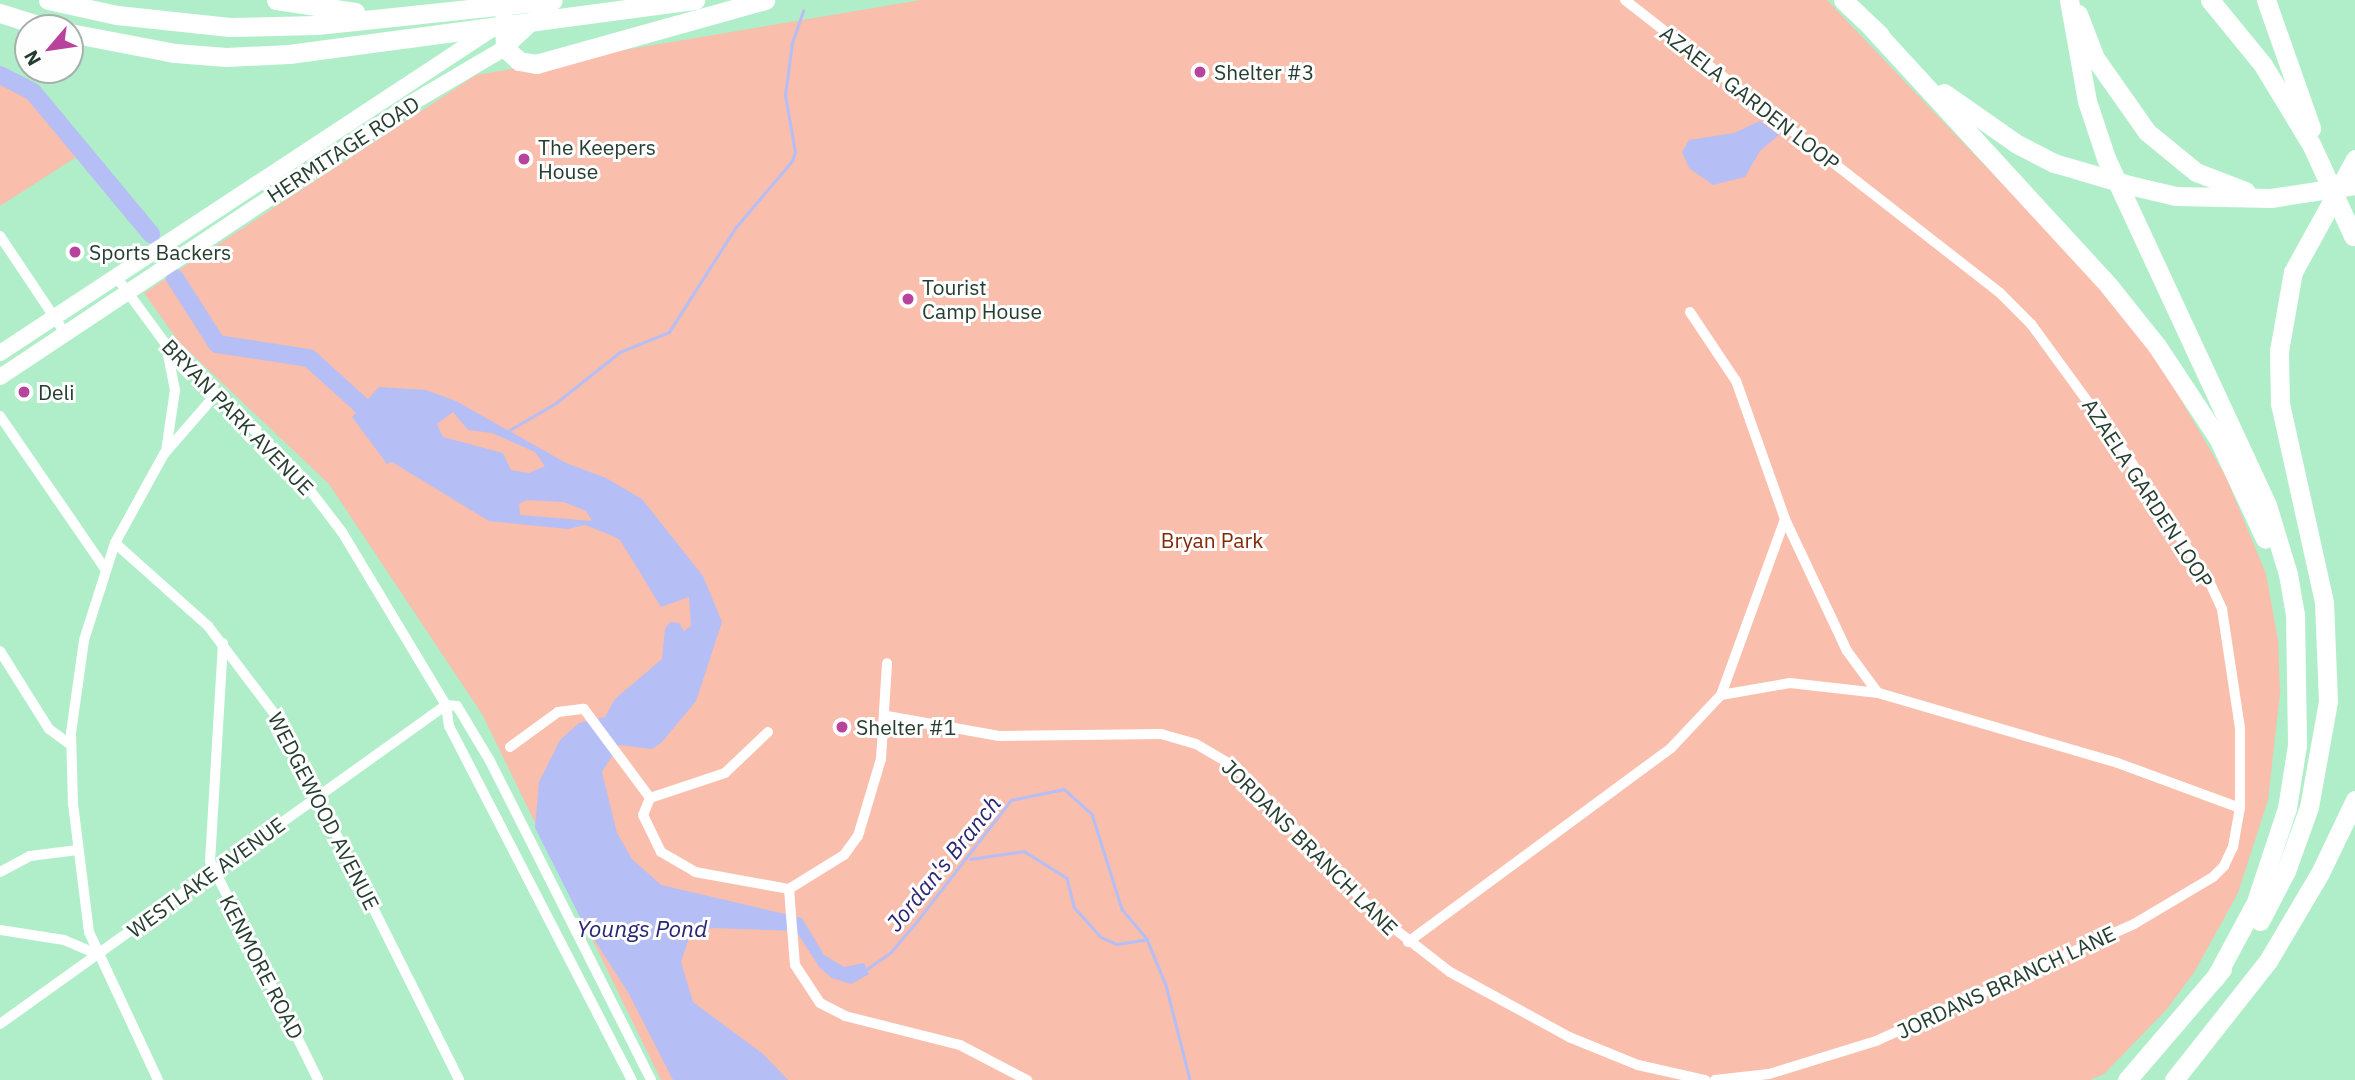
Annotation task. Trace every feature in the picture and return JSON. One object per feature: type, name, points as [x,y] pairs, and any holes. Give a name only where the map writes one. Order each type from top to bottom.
[{"type":"highway","points":[[48,0],[117,15],[229,26],[317,25],[553,0]]},
{"type":"highway","points":[[276,0],[335,11],[422,12]]},
{"type":"highway","points":[[84,36],[175,53],[264,55],[695,0]]},
{"type":"highway","points":[[504,19],[509,41],[525,64],[545,62],[765,0]]},
{"type":"highway","points":[[1843,0],[1950,98],[2054,163],[2176,196],[2272,198],[2355,185]]},
{"type":"highway","points":[[2058,0],[2062,41],[2101,156],[2236,432],[2267,505],[2288,574],[2298,659],[2297,745],[2287,808],[2256,902],[2215,978]]},
{"type":"highway","points":[[2071,0],[2095,58],[2147,132],[2196,172],[2272,198]]},
{"type":"highway","points":[[2071,0],[2087,101],[2101,156]]},
{"type":"highway","points":[[2210,0],[2263,65],[2312,146],[2354,239]]},
{"type":"highway","points":[[2266,0],[2354,239]]},
{"type":"highway","points":[[1872,28],[2109,286],[2189,392],[2218,438],[2262,528],[2298,659]]},
{"type":"highway","points":[[2127,1080],[2259,924],[2286,871],[2314,785],[2328,701],[2324,602],[2280,404],[2280,351],[2293,272],[2355,159]]},
{"type":"highway","points":[[2174,1080],[2268,961],[2320,873],[2355,800]]},
{"type":"main road","name":"HERMITAGE ROAD","points":[[0,353],[470,44],[524,0]]},
{"type":"main road","name":"HERMITAGE ROAD","points":[[0,377],[509,41],[553,0]]},
{"type":"street","name":"AZAELA GARDEN LOOP","points":[[1625,0],[2000,293],[2031,324],[2128,457],[2210,583],[2222,609],[2240,728],[2240,808]]},
{"type":"street","points":[[0,236],[65,332]]},
{"type":"street","name":"BRYAN PARK AVENUE","points":[[115,275],[165,343],[293,468],[342,532],[446,705],[449,726],[632,1080]]},
{"type":"street","points":[[1690,312],[1736,381],[1786,519],[1847,650],[1878,693]]},
{"type":"street","points":[[164,454],[175,402],[174,376],[165,343]]},
{"type":"street","points":[[158,1080],[89,932],[71,745],[78,668],[105,569],[115,543],[164,454],[217,393]]},
{"type":"street","points":[[0,416],[105,569]]},
{"type":"street","points":[[1408,942],[1671,748],[1721,695],[1786,519]]},
{"type":"street","name":"WEDGEWOOD AVENUE","points":[[115,543],[165,585],[223,643],[279,720],[459,1080]]},
{"type":"street","name":"KENMORE ROAD","points":[[223,643],[209,850],[214,871],[318,1080]]},
{"type":"street","points":[[0,652],[49,729],[71,745]]},
{"type":"street","points":[[768,732],[725,773],[650,798],[645,804],[646,825],[661,852],[672,861],[695,872],[789,889],[827,869],[858,836],[881,759],[887,716],[887,663]]},
{"type":"street","points":[[1721,695],[1790,683],[1878,693],[2091,755],[2240,808]]},
{"type":"street","name":"BRYAN PARK AVENUE","points":[[446,705],[457,706],[489,761],[651,1080]]},
{"type":"street","name":"WESTLAKE AVENUE","points":[[0,1024],[446,705]]},
{"type":"street","points":[[510,747],[558,712],[584,709],[650,798]]},
{"type":"street","name":"JORDANS BRANCH LANE","points":[[887,716],[999,736],[1161,734],[1196,744],[1237,768],[1408,942],[1529,1018],[1569,1037],[1638,1065],[1705,1080]]},
{"type":"street","name":"JORDANS BRANCH LANE","points":[[1715,1080],[1780,1072],[1876,1041],[2134,924],[2224,866],[2233,847],[2240,808]]},
{"type":"street","points":[[0,854],[4,868],[41,854],[79,850]]},
{"type":"street","points":[[789,889],[790,935],[802,980],[813,996],[831,1010],[960,1045],[1027,1080]]},
{"type":"street","points":[[0,930],[64,940],[97,954]]},
{"type":"green space","name":"Bryan Park","points":[[921,0],[1827,0],[2095,281],[2159,362],[2226,477],[2266,574],[2278,640],[2280,693],[2268,800],[2238,893],[2195,971],[2167,1009],[2104,1074],[2090,1080],[661,1080],[482,714],[329,484],[179,342],[144,293],[476,75]]},
{"type":"green space","points":[[0,72],[17,84],[78,156],[0,206]]},
{"type":"water","points":[[1760,121],[1779,135],[1760,151],[1745,177],[1713,185],[1689,168],[1682,152],[1689,140],[1734,133]]},
{"type":"water","name":"Youngs Pond","points":[[379,387],[426,390],[456,401],[566,463],[606,478],[642,499],[703,576],[722,622],[696,701],[662,742],[652,749],[619,745],[602,772],[617,833],[632,859],[661,885],[802,918],[824,955],[844,967],[864,963],[869,974],[851,984],[832,978],[820,968],[796,931],[712,928],[690,935],[681,962],[693,1002],[763,1054],[788,1080],[673,1080],[629,994],[581,919],[535,828],[539,782],[560,740],[579,723],[605,717],[615,699],[662,659],[665,629],[670,622],[679,623],[684,631],[691,626],[689,597],[661,607],[620,540],[585,525],[568,529],[489,521],[392,462],[387,464],[352,417]],"holes":[[[453,412],[468,430],[492,433],[535,452],[545,466],[529,473],[511,470],[503,453],[443,437],[437,424]],[[527,500],[564,502],[586,511],[592,521],[520,515],[519,504]]]},
{"type":"waterway","points":[[508,431],[556,403],[620,352],[669,332],[736,227],[792,161],[795,152],[785,95],[792,43],[803,11]]},
{"type":"waterway","points":[[0,75],[33,92],[151,234]]},
{"type":"waterway","points":[[175,278],[217,344],[309,358],[361,405]]},
{"type":"waterway","name":"Jordan's Branch","points":[[867,969],[891,952],[1011,800],[1064,789],[1092,814],[1122,909],[1147,939],[1166,985],[1190,1080]]},
{"type":"waterway","points":[[970,859],[1024,851],[1067,878],[1074,907],[1101,937],[1117,944],[1147,939]]},
{"type":"place","name":"Shelter #3","points":[[1200,72]]},
{"type":"place","name":"The Keepers House","points":[[524,159]]},
{"type":"place","name":"Sports Backers","points":[[75,252]]},
{"type":"place","name":"Tourist Camp House","points":[[908,299]]},
{"type":"place","name":"Deli","points":[[24,392]]},
{"type":"place","name":"Shelter #1","points":[[842,727]]}]
